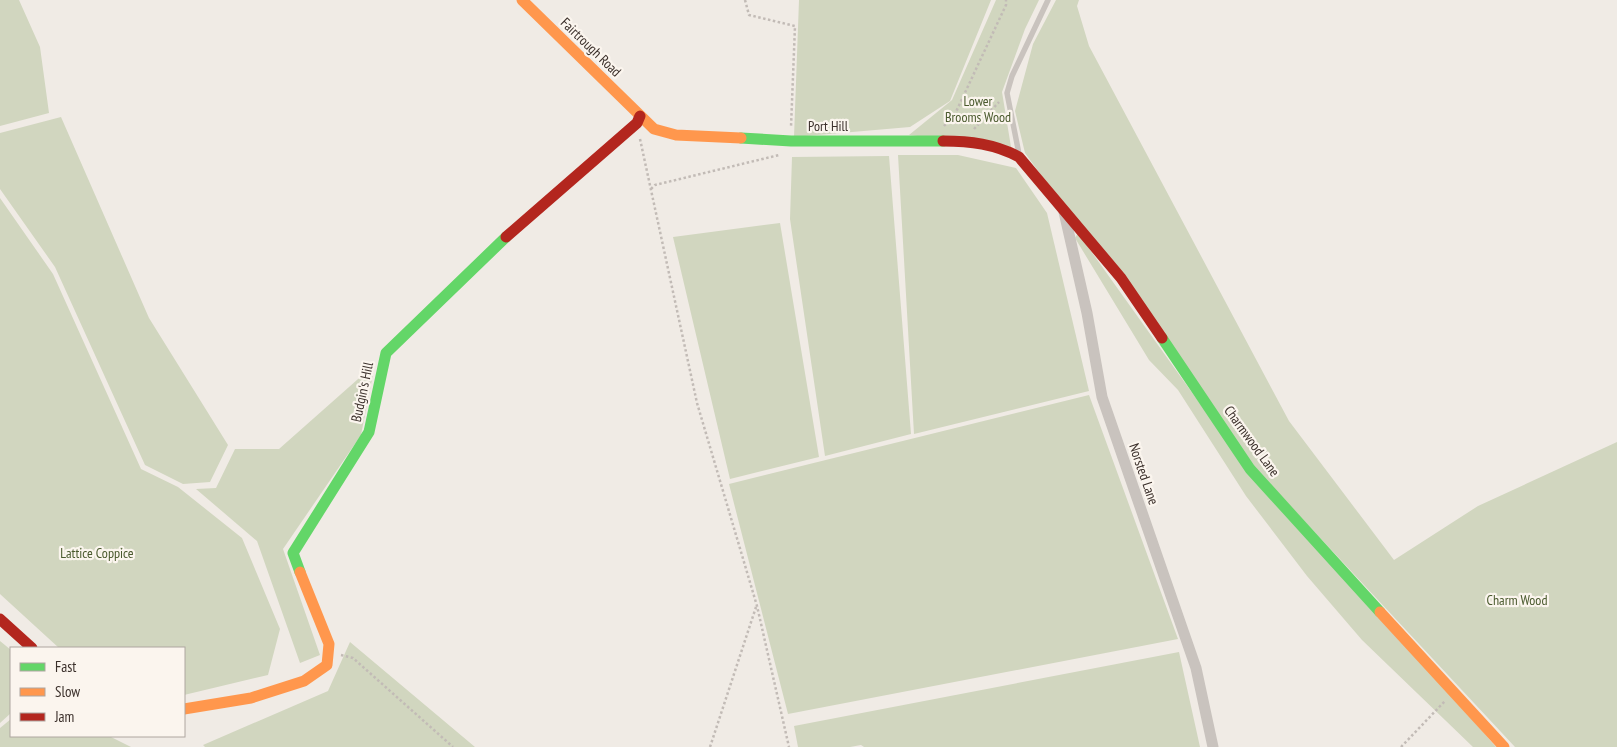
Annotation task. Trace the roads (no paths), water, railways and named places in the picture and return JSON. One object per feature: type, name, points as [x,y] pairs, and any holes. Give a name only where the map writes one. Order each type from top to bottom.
[{"type":"street","name":"Fairtrough Road","points":[[522,0],[638,119]]},
{"type":"street","name":"Port Hill","points":[[638,119],[654,129],[676,135],[791,141],[963,141],[1002,148],[1019,156]]},
{"type":"street","name":"Budgin's Hill","points":[[185,709],[251,698],[304,681],[327,665],[329,644],[294,553],[369,432],[386,353],[500,242],[638,119]]},
{"type":"street","name":"Charmwood Lane","points":[[1019,156],[1121,278],[1250,469],[1504,747]]},
{"type":"street","name":"Norsted Lane","points":[[1063,208],[1087,313],[1102,397],[1196,668],[1213,747]]},
{"type":"street","points":[[0,619],[31,647]]},
{"type":"lane","points":[[1019,156],[1007,94],[1012,76],[1048,0]]},
{"type":"park label","name":"Lower Brooms Wood","points":[[978,109]]},
{"type":"park label","name":"Lattice Coppice","points":[[97,553]]},
{"type":"park label","name":"Charm Wood","points":[[1517,600]]}]
